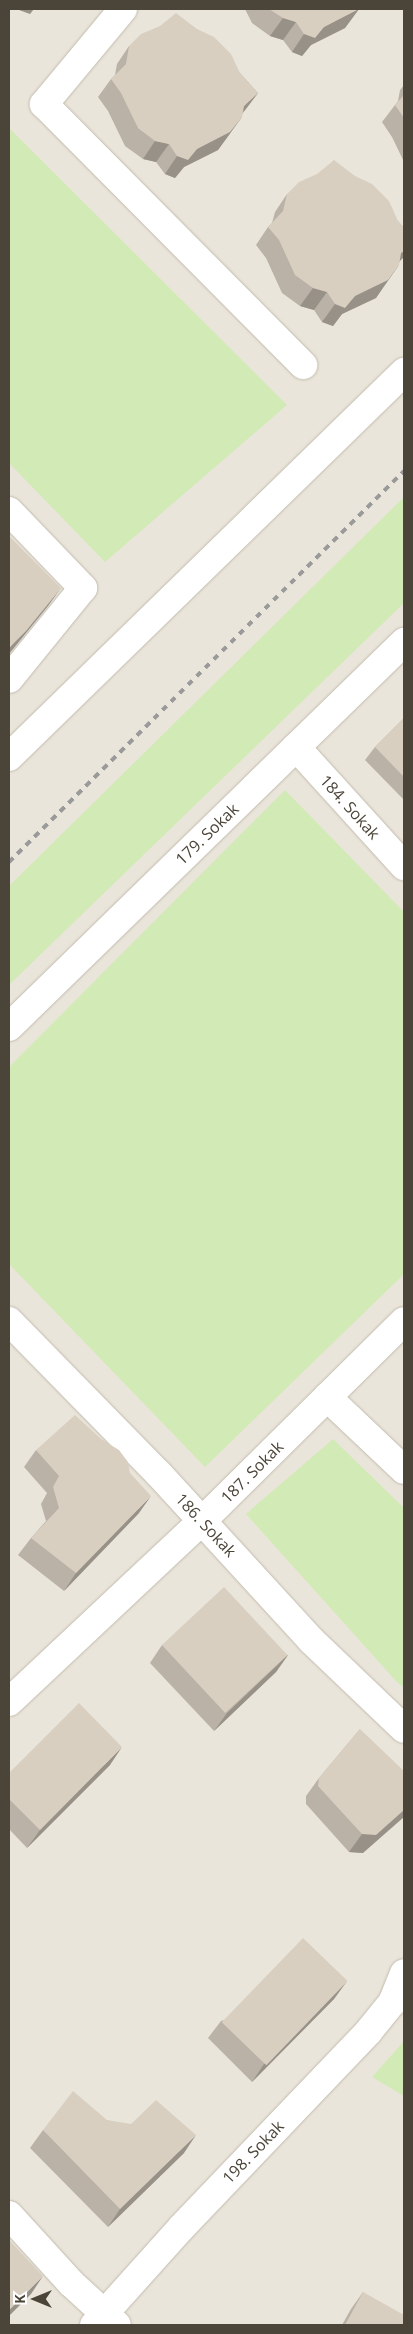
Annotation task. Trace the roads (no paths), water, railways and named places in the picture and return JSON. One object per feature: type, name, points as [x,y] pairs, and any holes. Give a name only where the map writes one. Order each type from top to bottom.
[{"type":"street","points":[[123,9],[44,104],[304,365]]},
{"type":"street","points":[[9,757],[404,372]]},
{"type":"street","points":[[9,511],[83,588],[9,679]]},
{"type":"street","name":"179. Sokak","points":[[9,1027],[404,642]]},
{"type":"street","name":"184. Sokak","points":[[296,747],[404,866]]},
{"type":"street","name":"186. Sokak","points":[[9,1321],[202,1521],[312,1641],[404,1729]]},
{"type":"street","name":"187. Sokak","points":[[9,1702],[202,1521],[404,1321]]},
{"type":"street","points":[[327,1397],[404,1470]]},
{"type":"street","name":"198. Sokak","points":[[105,2322],[181,2228],[369,2031],[392,2003],[404,1973]]},
{"type":"street","points":[[9,2215],[105,2322]]},
{"type":"railway","points":[[9,862],[404,471]]}]
